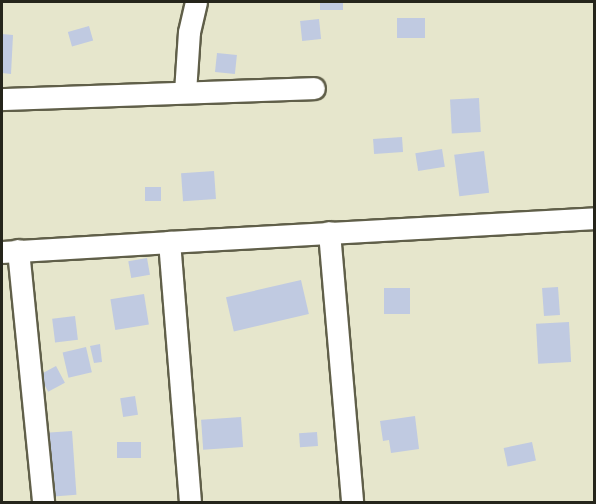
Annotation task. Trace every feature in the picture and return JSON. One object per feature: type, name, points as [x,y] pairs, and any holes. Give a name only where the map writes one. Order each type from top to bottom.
[{"type":"street","points":[[185,92],[189,32],[196,2]]},
{"type":"street","points":[[2,99],[314,88]]},
{"type":"street","points":[[43,502],[10,251],[594,218]]},
{"type":"street","points":[[329,232],[352,502]]},
{"type":"street","points":[[170,242],[190,502]]},
{"type":"building","points":[[320,2],[343,2],[343,10],[320,10]]},
{"type":"building","points":[[397,18],[425,18],[425,38],[397,38]]},
{"type":"building","points":[[319,19],[321,39],[302,41],[300,21]]},
{"type":"building","points":[[89,26],[93,40],[72,46],[68,32]]},
{"type":"building","points":[[2,34],[13,35],[11,74],[2,73]]},
{"type":"building","points":[[217,53],[237,55],[235,74],[215,72]]},
{"type":"building","points":[[479,98],[481,132],[452,133],[450,100]]},
{"type":"building","points":[[402,137],[403,152],[374,154],[373,139]]},
{"type":"building","points":[[442,149],[445,167],[418,171],[415,153]]},
{"type":"building","points":[[484,151],[489,193],[459,196],[454,155]]},
{"type":"building","points":[[214,171],[216,199],[183,201],[181,173]]},
{"type":"building","points":[[145,187],[161,187],[161,201],[145,201]]},
{"type":"building","points":[[147,258],[150,275],[131,278],[128,261]]},
{"type":"building","points":[[301,280],[309,314],[234,331],[226,297]]},
{"type":"building","points":[[558,287],[560,315],[544,316],[542,288]]},
{"type":"building","points":[[384,288],[410,288],[410,314],[384,314]]},
{"type":"building","points":[[144,294],[149,325],[115,330],[110,299]]},
{"type":"building","points":[[75,316],[78,340],[55,343],[52,319]]},
{"type":"building","points":[[569,322],[571,362],[538,364],[536,324]]},
{"type":"building","points":[[100,344],[102,362],[94,363],[90,346]]},
{"type":"building","points":[[86,347],[92,372],[68,378],[63,352]]},
{"type":"building","points":[[56,366],[65,383],[48,392],[39,375]]},
{"type":"building","points":[[135,396],[138,415],[123,417],[120,398]]},
{"type":"building","points":[[415,416],[419,449],[391,453],[389,440],[383,441],[380,421]]},
{"type":"building","points":[[241,417],[243,447],[203,450],[201,420]]},
{"type":"building","points":[[72,431],[76,495],[51,497],[46,433]]},
{"type":"building","points":[[317,432],[318,446],[300,447],[299,433]]},
{"type":"building","points":[[117,442],[141,442],[141,458],[117,458]]},
{"type":"building","points":[[532,442],[536,461],[508,467],[504,448]]}]
